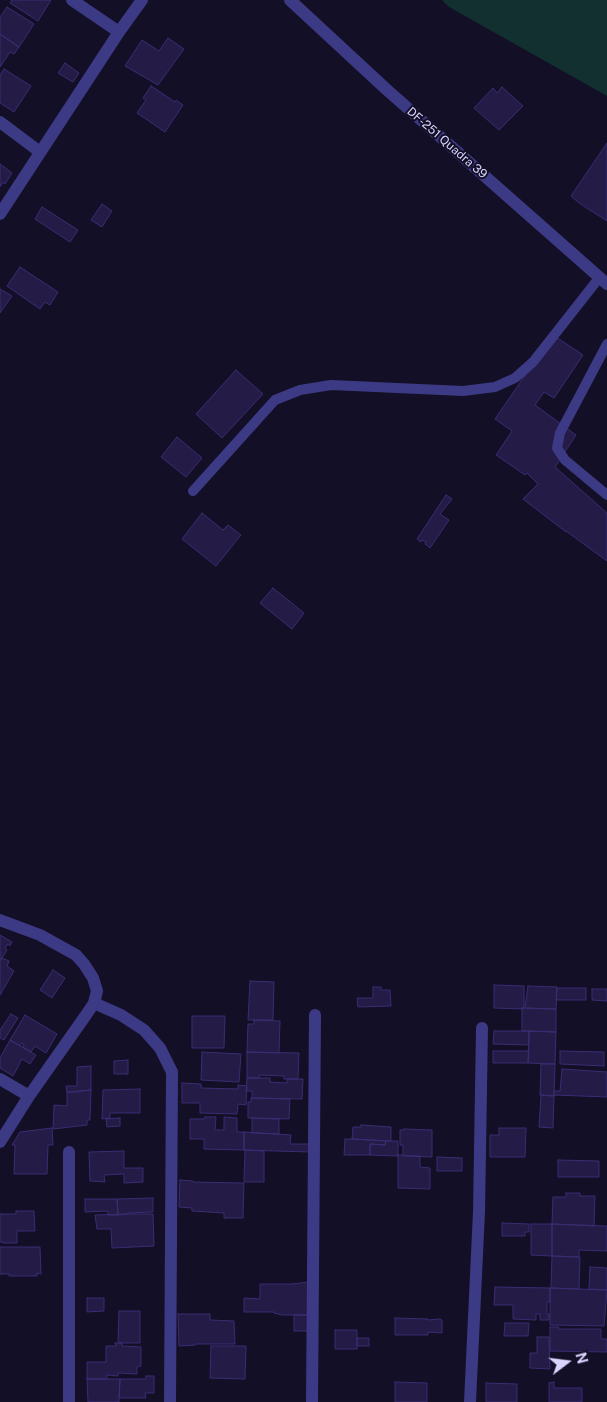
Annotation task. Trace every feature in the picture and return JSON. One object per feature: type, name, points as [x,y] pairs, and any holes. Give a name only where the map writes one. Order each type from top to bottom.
[{"type":"street","points":[[72,0],[119,32]]},
{"type":"street","points":[[0,214],[142,0]]},
{"type":"street","name":"DF-251 Quadra 39","points":[[290,0],[603,281]]},
{"type":"street","points":[[0,122],[40,152]]},
{"type":"street","points":[[0,920],[40,935],[76,955],[93,978],[97,991],[94,1003],[29,1096],[0,1142]]},
{"type":"street","points":[[94,1003],[120,1015],[144,1030],[160,1048],[172,1072],[170,1402]]},
{"type":"street","points":[[312,1402],[315,1015]]},
{"type":"street","points":[[470,1402],[480,1212],[482,1028]]},
{"type":"street","points":[[0,1080],[29,1096]]},
{"type":"street","points":[[69,1152],[70,1402]]},
{"type":"lane","points":[[193,490],[275,400],[300,390],[331,385],[463,391],[495,387],[515,378],[533,362],[603,281]]},
{"type":"lane","points":[[607,344],[560,433],[557,448],[565,460],[607,495]]},
{"type":"green space","points":[[442,0],[607,0],[607,96],[449,7]]},
{"type":"building","points":[[12,0],[51,0],[38,21],[10,3]]},
{"type":"building","points":[[7,7],[34,24],[19,47],[0,34],[0,17]]},
{"type":"building","points":[[0,34],[19,47],[14,54],[10,52],[0,67]]},
{"type":"building","points":[[168,38],[184,49],[158,85],[125,66],[142,40],[159,51]]},
{"type":"building","points":[[65,63],[79,73],[73,82],[58,73]]},
{"type":"building","points":[[4,69],[31,86],[14,112],[0,103],[0,75]]},
{"type":"building","points":[[151,86],[175,102],[176,100],[183,105],[165,132],[137,113],[146,100],[143,98]]},
{"type":"building","points":[[502,87],[523,106],[499,130],[474,108],[493,88],[497,93]]},
{"type":"building","points":[[607,143],[607,221],[571,196]]},
{"type":"building","points":[[0,164],[12,173],[5,184],[3,182],[0,187]]},
{"type":"building","points":[[102,204],[112,211],[102,227],[91,220]]},
{"type":"building","points":[[42,207],[78,230],[70,242],[35,219]]},
{"type":"building","points":[[20,267],[58,292],[50,305],[45,302],[40,309],[7,286]]},
{"type":"building","points":[[0,289],[12,296],[0,313]]},
{"type":"building","points":[[553,335],[583,355],[554,398],[544,392],[535,405],[576,435],[555,467],[607,513],[607,561],[523,499],[538,484],[527,473],[525,475],[496,455],[512,431],[495,419]]},
{"type":"building","points":[[236,370],[263,394],[222,438],[196,414]]},
{"type":"building","points":[[177,437],[202,458],[186,477],[161,457]]},
{"type":"building","points":[[446,495],[452,499],[440,514],[449,520],[430,548],[425,544],[426,542],[422,540],[421,542],[417,539]]},
{"type":"building","points":[[202,513],[223,530],[228,525],[241,535],[216,566],[182,539]]},
{"type":"building","points":[[273,588],[304,613],[292,629],[260,603]]},
{"type":"building","points":[[0,935],[12,942],[10,946],[8,944],[5,948],[7,950],[0,961]]},
{"type":"building","points":[[2,958],[9,961],[7,966],[14,971],[0,995],[0,961]]},
{"type":"building","points":[[53,970],[65,978],[52,998],[40,990]]},
{"type":"building","points":[[250,981],[274,982],[273,1020],[248,1020]]},
{"type":"building","points":[[494,985],[524,986],[524,1009],[494,1008]]},
{"type":"building","points":[[528,986],[557,987],[556,1009],[525,1008]]},
{"type":"building","points":[[373,987],[381,987],[381,990],[390,990],[391,1006],[358,1007],[357,998],[373,998]]},
{"type":"building","points":[[557,988],[586,988],[586,1000],[556,1000]]},
{"type":"building","points":[[592,989],[607,989],[607,1001],[592,1000]]},
{"type":"building","points":[[522,1008],[556,1009],[556,1032],[522,1031]]},
{"type":"building","points":[[11,1014],[18,1018],[4,1040],[0,1038],[0,1030]]},
{"type":"building","points":[[25,1015],[57,1034],[46,1053],[35,1046],[31,1052],[23,1047],[22,1043],[20,1046],[10,1040]]},
{"type":"building","points":[[192,1016],[225,1016],[224,1048],[192,1048]]},
{"type":"building","points":[[254,1020],[280,1021],[279,1053],[247,1052],[248,1024],[254,1024]]},
{"type":"building","points":[[494,1031],[529,1031],[529,1045],[493,1044]]},
{"type":"building","points":[[529,1031],[556,1032],[555,1064],[528,1063]]},
{"type":"building","points":[[10,1040],[36,1055],[30,1064],[22,1059],[13,1076],[0,1068],[0,1058]]},
{"type":"building","points":[[493,1051],[529,1051],[528,1063],[493,1063]]},
{"type":"building","points":[[560,1051],[604,1052],[604,1066],[560,1064]]},
{"type":"building","points":[[202,1052],[241,1054],[239,1082],[201,1080]]},
{"type":"building","points":[[247,1052],[299,1053],[298,1079],[284,1079],[284,1076],[259,1075],[259,1078],[247,1078]]},
{"type":"building","points":[[128,1060],[128,1074],[114,1074],[114,1061]]},
{"type":"building","points":[[541,1064],[555,1064],[554,1096],[540,1095]]},
{"type":"building","points":[[91,1066],[91,1090],[67,1092],[66,1086],[77,1086],[77,1067]]},
{"type":"building","points":[[562,1069],[607,1072],[607,1097],[554,1095],[554,1091],[560,1091]]},
{"type":"building","points":[[247,1078],[270,1078],[270,1082],[287,1083],[287,1079],[303,1079],[302,1099],[252,1098],[252,1091],[246,1091]]},
{"type":"building","points":[[182,1083],[201,1084],[201,1088],[238,1089],[238,1085],[247,1086],[246,1105],[238,1104],[237,1114],[200,1113],[200,1103],[182,1103]]},
{"type":"building","points":[[140,1089],[140,1113],[110,1113],[110,1118],[102,1119],[103,1090]]},
{"type":"building","points":[[91,1090],[90,1120],[87,1120],[87,1125],[53,1129],[54,1105],[67,1106],[67,1092]]},
{"type":"building","points":[[541,1095],[554,1096],[553,1128],[539,1127]]},
{"type":"building","points":[[251,1098],[290,1099],[289,1119],[248,1118],[248,1102],[251,1102]]},
{"type":"building","points":[[205,1117],[216,1117],[215,1130],[224,1130],[224,1117],[237,1118],[237,1132],[244,1132],[244,1150],[204,1149],[204,1139],[190,1139],[190,1119],[204,1119]]},
{"type":"building","points":[[120,1118],[120,1126],[107,1127],[106,1119]]},
{"type":"building","points":[[252,1118],[279,1119],[279,1134],[252,1133]]},
{"type":"building","points":[[361,1125],[391,1127],[391,1141],[352,1139],[353,1127],[361,1127]]},
{"type":"building","points":[[52,1128],[53,1145],[48,1145],[47,1174],[14,1174],[15,1145],[12,1145],[20,1132]]},
{"type":"building","points":[[499,1128],[526,1128],[525,1157],[490,1157],[490,1135],[499,1135]]},
{"type":"building","points":[[400,1130],[432,1130],[432,1157],[403,1156],[403,1145],[400,1145]]},
{"type":"building","points":[[244,1132],[291,1135],[290,1144],[309,1144],[309,1152],[244,1150]]},
{"type":"building","points":[[345,1139],[386,1141],[385,1145],[370,1144],[370,1155],[344,1155]]},
{"type":"building","points":[[386,1141],[398,1141],[398,1156],[370,1155],[370,1144],[385,1145]]},
{"type":"building","points":[[245,1150],[264,1151],[264,1182],[244,1182]]},
{"type":"building","points":[[124,1151],[124,1168],[143,1168],[143,1182],[124,1183],[124,1174],[104,1175],[105,1182],[90,1181],[89,1152]]},
{"type":"building","points":[[398,1155],[420,1156],[420,1167],[430,1168],[430,1189],[398,1188]]},
{"type":"building","points":[[437,1157],[462,1158],[462,1171],[437,1171]]},
{"type":"building","points":[[558,1160],[599,1161],[599,1177],[558,1177]]},
{"type":"building","points":[[180,1180],[244,1183],[243,1218],[224,1218],[224,1213],[192,1211],[192,1208],[179,1207]]},
{"type":"building","points":[[566,1193],[580,1193],[580,1196],[595,1196],[594,1226],[552,1224],[553,1197],[566,1197]]},
{"type":"building","points":[[153,1198],[153,1212],[118,1215],[117,1199]]},
{"type":"building","points":[[85,1199],[117,1199],[118,1215],[108,1215],[108,1211],[85,1212]]},
{"type":"building","points":[[16,1211],[34,1211],[35,1231],[17,1231],[17,1243],[0,1242],[0,1214],[16,1214]]},
{"type":"building","points":[[153,1214],[154,1246],[112,1248],[111,1229],[97,1229],[95,1215]]},
{"type":"building","points":[[502,1223],[529,1224],[529,1232],[525,1232],[525,1236],[502,1236]]},
{"type":"building","points":[[531,1224],[552,1224],[552,1256],[531,1255]]},
{"type":"building","points":[[552,1224],[607,1226],[607,1251],[579,1250],[579,1257],[552,1256]]},
{"type":"building","points":[[0,1247],[40,1247],[41,1274],[37,1273],[37,1276],[9,1276],[9,1274],[0,1274]]},
{"type":"building","points":[[552,1256],[580,1257],[579,1289],[551,1288]]},
{"type":"building","points":[[590,1267],[607,1268],[607,1290],[589,1289]]},
{"type":"building","points":[[309,1282],[309,1315],[244,1312],[244,1298],[260,1299],[260,1284]]},
{"type":"building","points":[[495,1287],[550,1288],[550,1302],[547,1302],[549,1320],[540,1320],[540,1314],[536,1314],[536,1320],[513,1319],[513,1305],[494,1305]]},
{"type":"building","points":[[550,1288],[607,1290],[604,1326],[550,1325]]},
{"type":"building","points":[[87,1298],[104,1298],[104,1311],[87,1312]]},
{"type":"building","points":[[119,1311],[140,1311],[140,1343],[118,1343]]},
{"type":"building","points":[[178,1314],[210,1314],[210,1320],[234,1321],[235,1344],[179,1346]]},
{"type":"building","points":[[294,1315],[309,1315],[309,1331],[294,1331]]},
{"type":"building","points":[[395,1318],[440,1319],[442,1320],[442,1333],[428,1332],[428,1335],[395,1335]]},
{"type":"building","points":[[505,1323],[529,1323],[528,1336],[504,1336]]},
{"type":"building","points":[[550,1327],[559,1327],[558,1329],[601,1329],[601,1339],[607,1339],[607,1352],[550,1351]]},
{"type":"building","points":[[335,1330],[357,1330],[357,1349],[335,1349]]},
{"type":"building","points":[[537,1337],[549,1337],[550,1369],[530,1368],[530,1353],[537,1353]]},
{"type":"building","points":[[357,1338],[369,1338],[369,1346],[357,1346]]},
{"type":"building","points":[[115,1343],[122,1343],[122,1346],[141,1347],[141,1366],[137,1367],[137,1374],[118,1373],[118,1376],[107,1375],[107,1379],[87,1379],[87,1362],[106,1362],[106,1346],[116,1346]]},
{"type":"building","points":[[211,1346],[246,1346],[245,1379],[210,1378]]},
{"type":"building","points":[[146,1376],[154,1376],[154,1393],[145,1393],[146,1398],[119,1398],[120,1379],[146,1379]]},
{"type":"building","points":[[87,1379],[120,1379],[119,1402],[88,1402]]},
{"type":"building","points":[[395,1382],[427,1383],[427,1402],[395,1402]]},
{"type":"building","points":[[554,1382],[554,1388],[582,1388],[582,1402],[549,1402],[549,1383]]},
{"type":"building","points":[[486,1383],[517,1384],[517,1402],[486,1402]]}]
